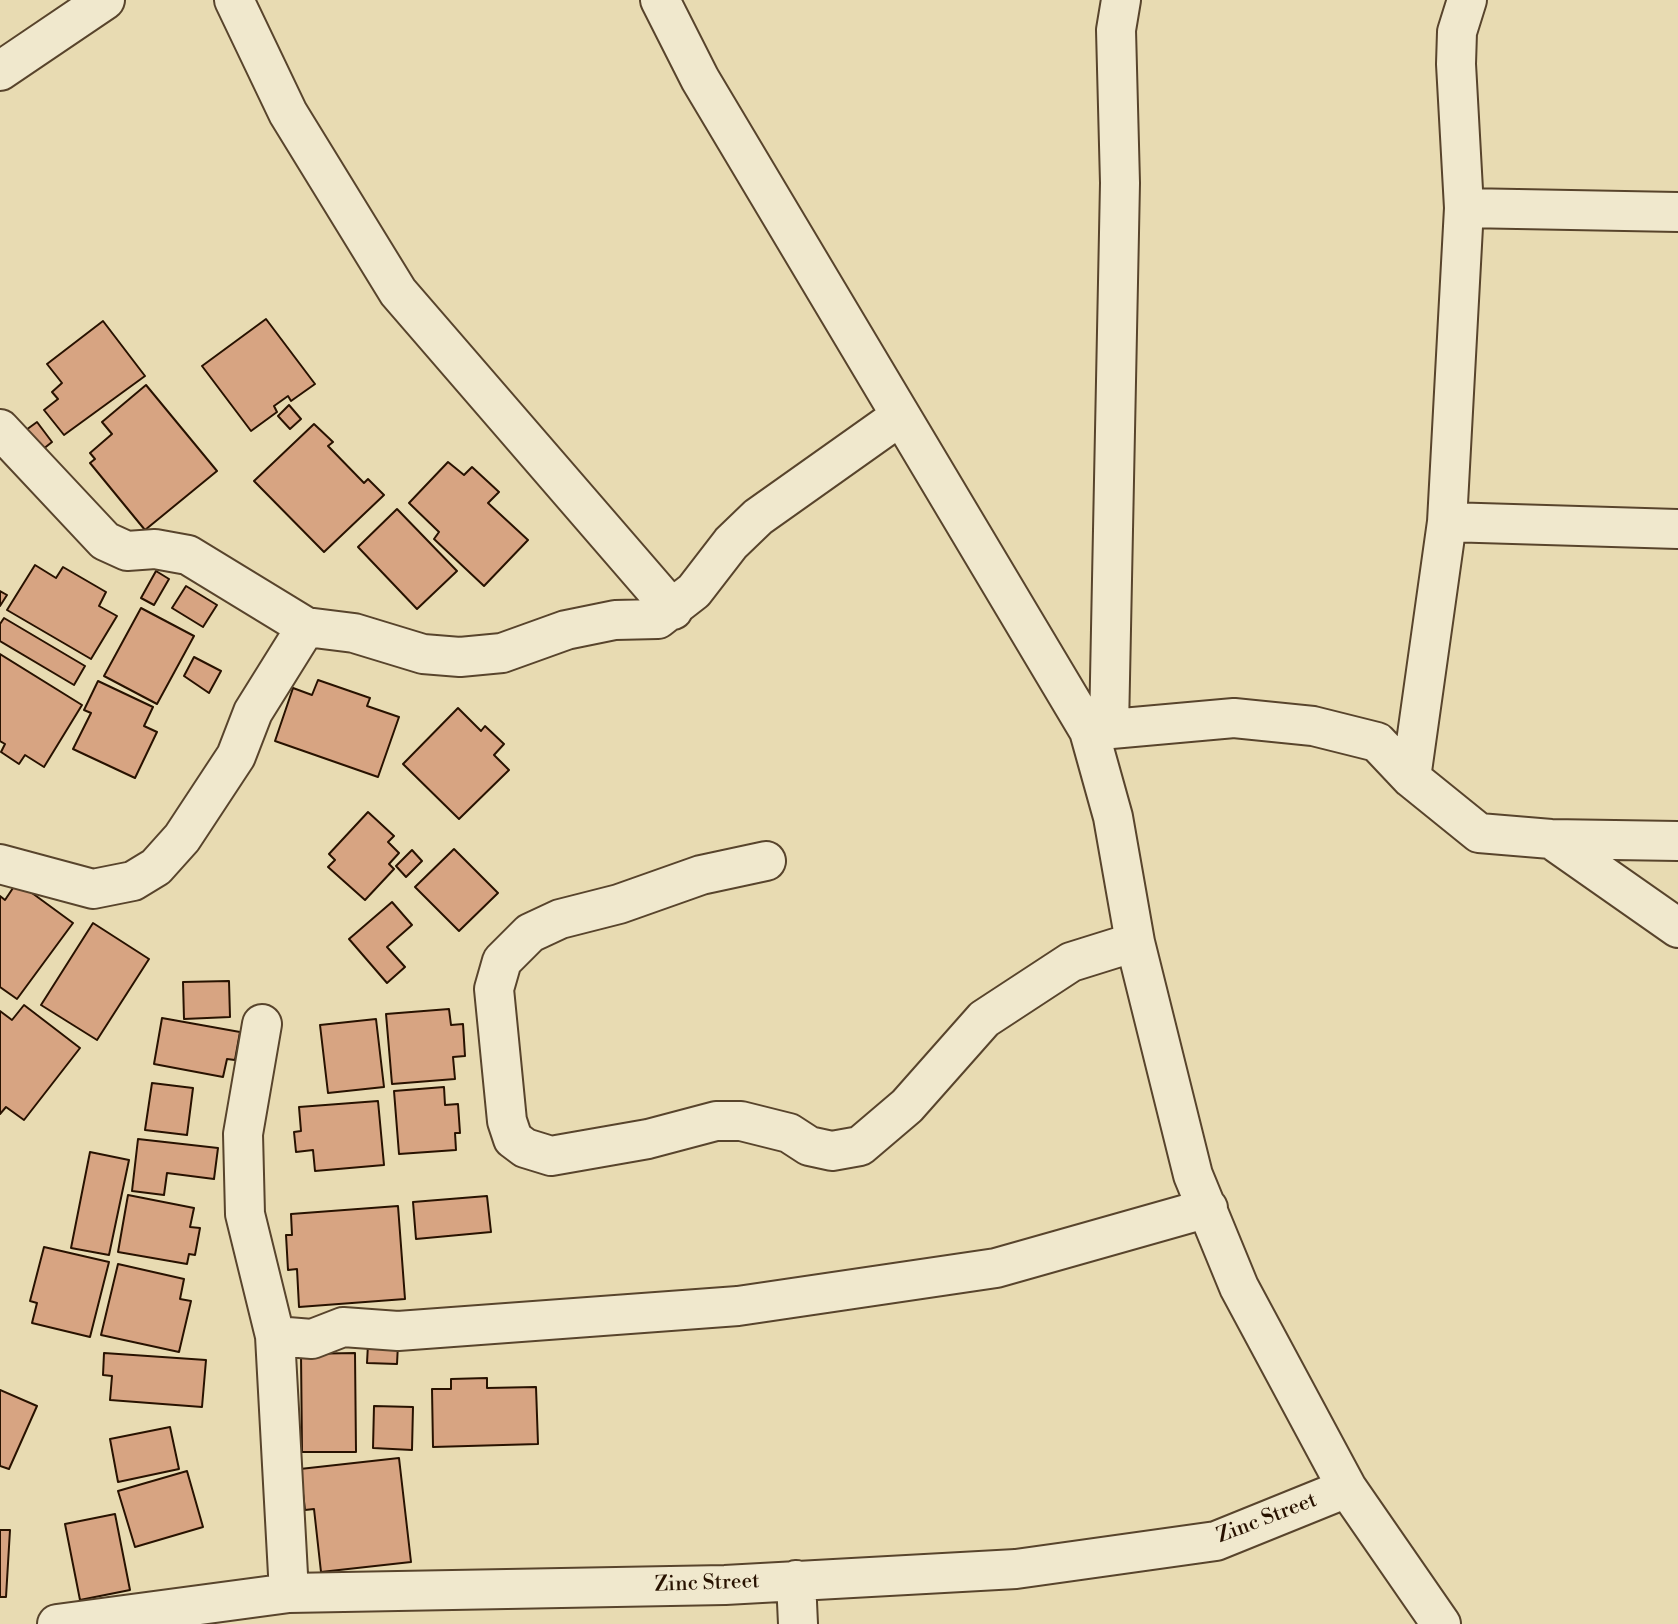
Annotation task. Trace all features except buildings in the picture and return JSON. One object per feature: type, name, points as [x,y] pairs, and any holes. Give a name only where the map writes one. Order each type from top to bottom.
[{"type":"street","points":[[0,71],[105,0]]},
{"type":"street","points":[[234,0],[288,113],[398,292],[673,610]]},
{"type":"street","points":[[660,0],[700,79],[899,417],[1099,730]]},
{"type":"street","points":[[1121,0],[1116,30],[1120,183],[1099,730],[1135,942],[1193,1175],[1239,1287],[1347,1488],[1441,1624]]},
{"type":"street","points":[[1412,778],[1447,522],[1464,208],[1456,64],[1457,32],[1467,0]]},
{"type":"street","points":[[1464,208],[1678,212]]},
{"type":"street","points":[[0,429],[106,541],[127,551],[155,549],[188,555],[306,627],[354,633],[423,654],[460,657],[502,653],[566,630],[615,620],[649,621],[673,610],[694,591],[731,543],[758,517],[899,417]]},
{"type":"street","points":[[1447,522],[1678,529]]},
{"type":"street","points":[[0,864],[93,889],[133,881],[156,867],[182,838],[236,756],[253,712],[306,627]]},
{"type":"street","points":[[1099,730],[1234,718],[1313,726],[1377,742],[1412,778],[1479,833],[1550,839],[1678,841]]},
{"type":"street","points":[[1550,839],[1678,928]]},
{"type":"street","points":[[766,861],[701,875],[619,904],[560,919],[530,933],[502,961],[494,989],[507,1121],[513,1139],[525,1148],[551,1156],[648,1139],[716,1121],[741,1121],[789,1133],[809,1146],[832,1151],[860,1146],[907,1106],[984,1019],[1071,962],[1135,942]]},
{"type":"street","points":[[262,1024],[243,1134],[244,1214],[275,1336],[289,1593]]},
{"type":"street","points":[[275,1336],[313,1339],[342,1327],[398,1331],[738,1306],[996,1268],[1208,1208]]},
{"type":"street","name":"Zinc Street","points":[[57,1624],[289,1593],[725,1585],[1016,1569],[1216,1541],[1347,1488]]},
{"type":"street","points":[[796,1580],[798,1624]]}]
